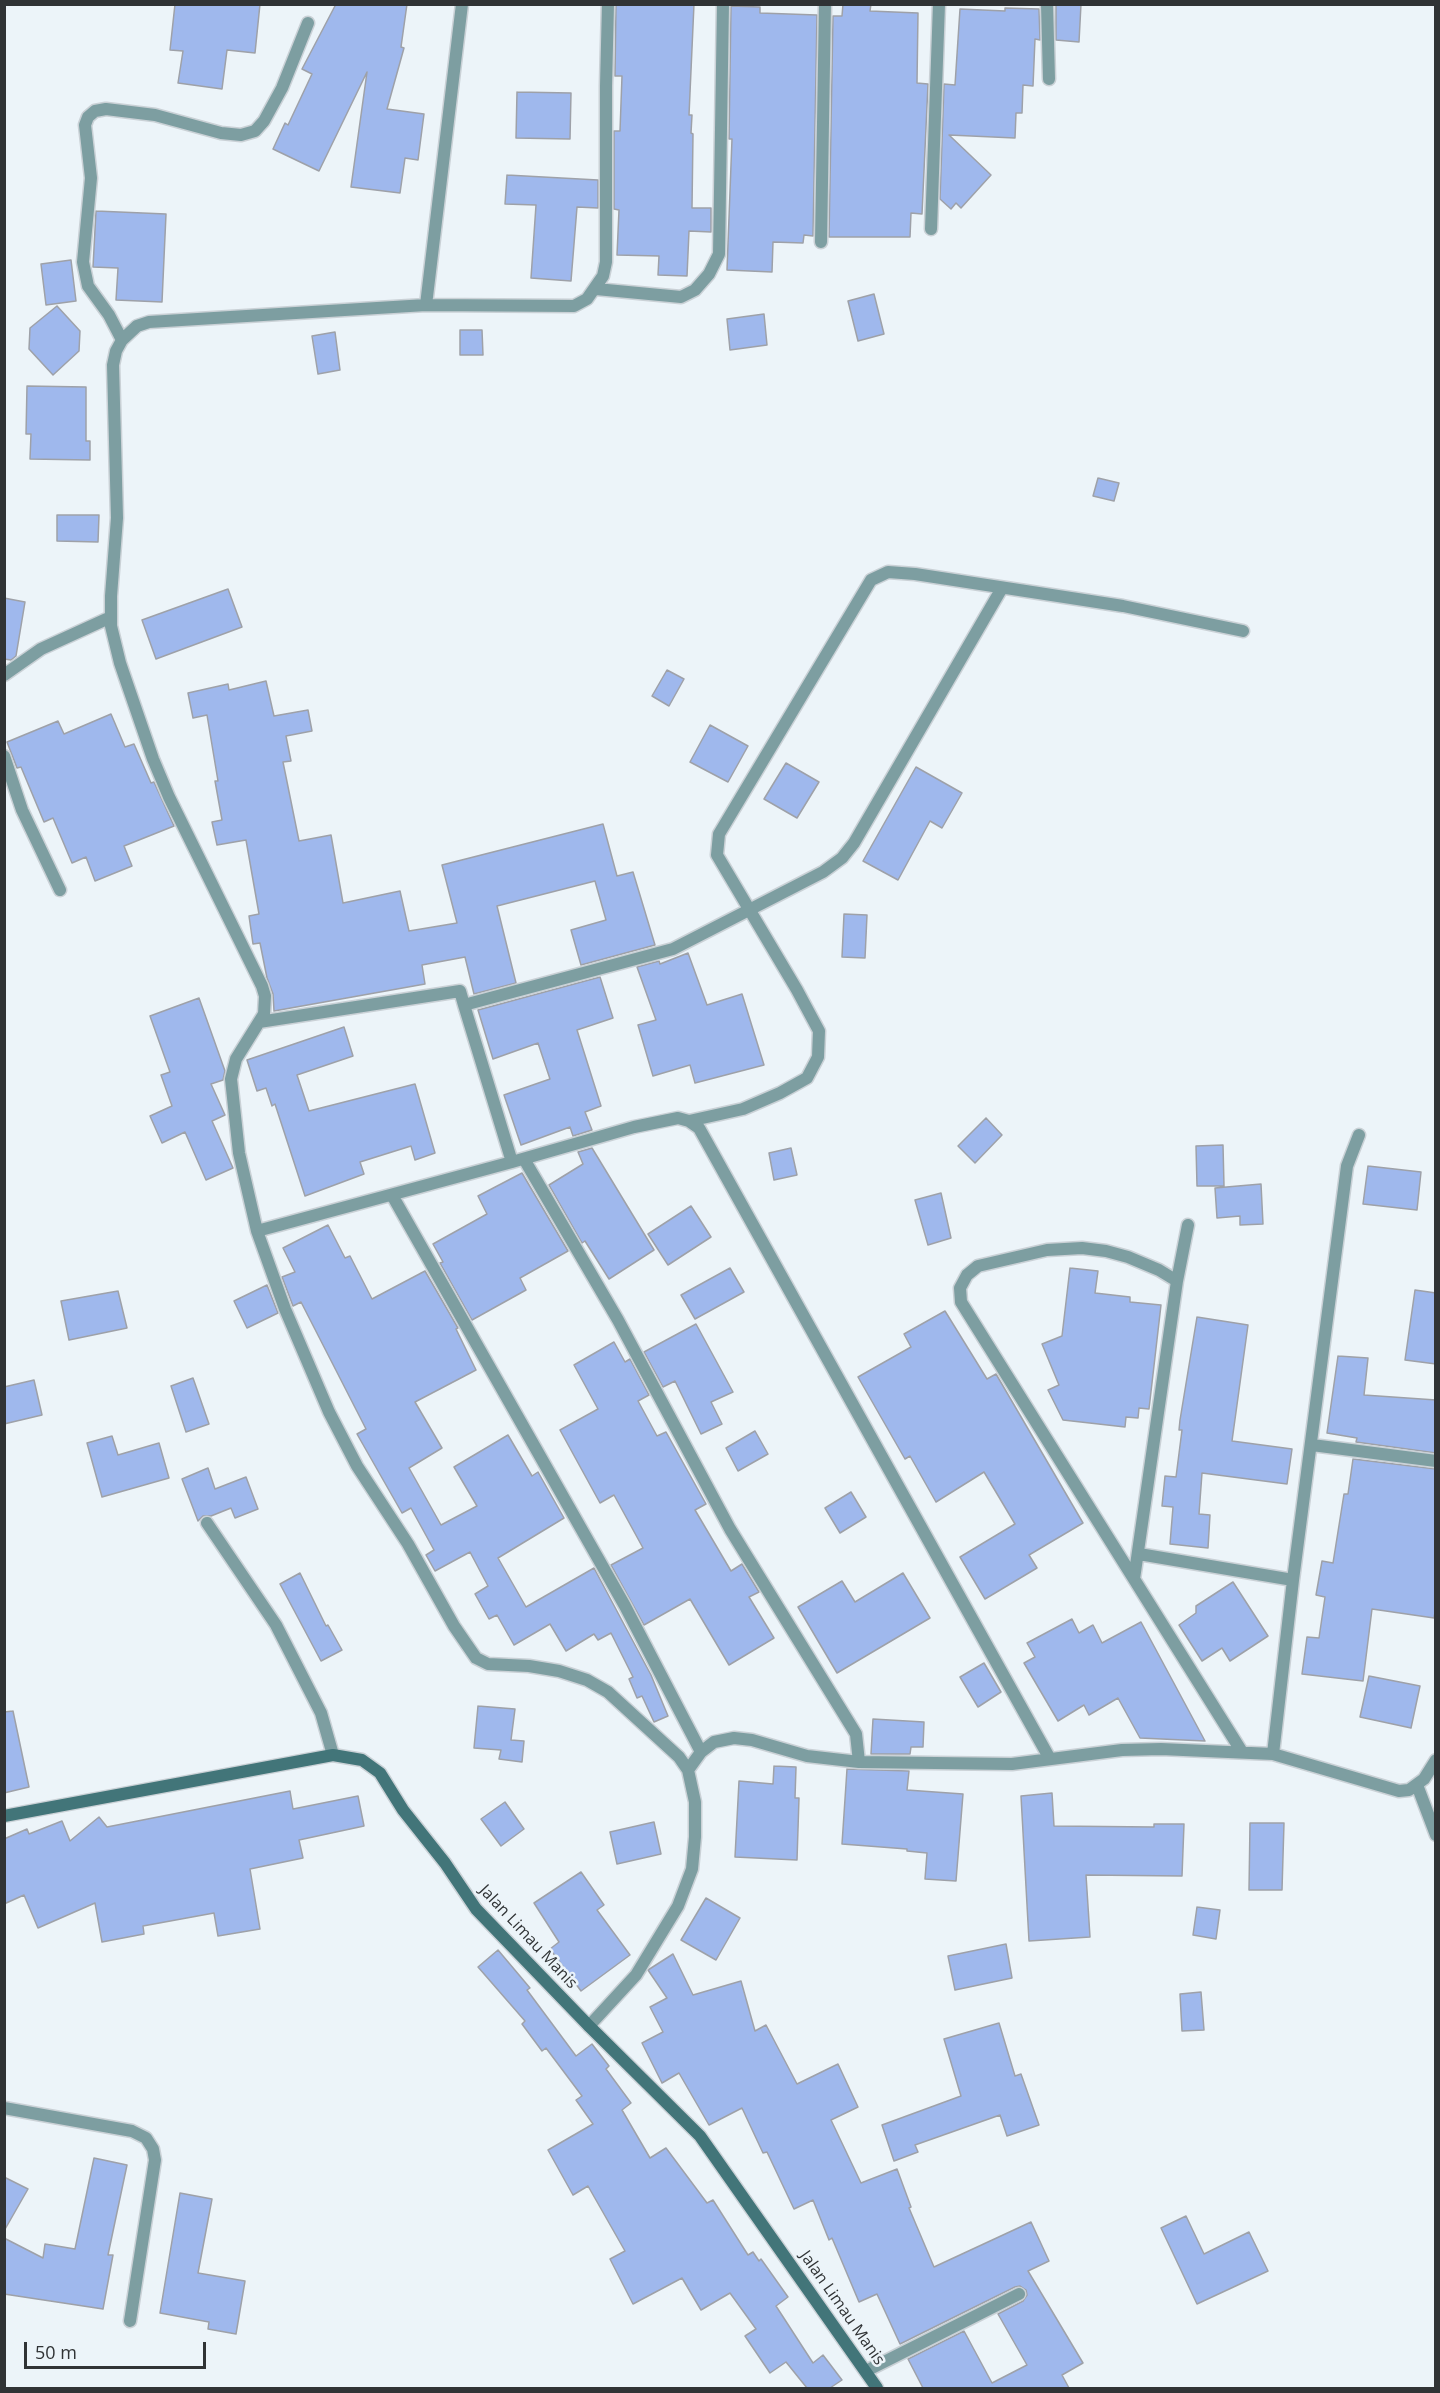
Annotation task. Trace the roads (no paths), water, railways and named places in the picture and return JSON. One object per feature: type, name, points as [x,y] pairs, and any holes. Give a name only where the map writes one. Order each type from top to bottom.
[{"type":"street","points":[[426,304],[462,4]]},
{"type":"street","points":[[589,2026],[636,1975],[678,1906],[692,1869],[695,1837],[695,1802],[688,1770],[679,1757],[608,1692],[587,1680],[559,1671],[529,1666],[488,1664],[476,1658],[454,1626],[408,1544],[357,1466],[329,1412],[285,1309],[257,1231],[239,1153],[231,1079],[240,1051],[260,1022],[266,1005],[262,986],[169,797],[153,759],[120,663],[111,627],[117,518],[113,365],[116,351],[122,340],[137,326],[149,322],[426,304],[574,306],[587,299],[603,276],[606,262],[608,4]]},
{"type":"street","points":[[596,289],[681,297],[695,290],[709,274],[719,254],[723,4]]},
{"type":"street","points":[[821,243],[825,4]]},
{"type":"street","points":[[931,229],[939,4]]},
{"type":"street","points":[[1047,4],[1049,79]]},
{"type":"street","points":[[122,340],[109,315],[88,286],[83,261],[91,178],[85,125],[88,117],[95,111],[106,109],[155,115],[221,133],[241,135],[255,131],[264,121],[282,88],[308,23]]},
{"type":"street","points":[[689,1121],[743,1108],[780,1093],[807,1077],[818,1057],[819,1031],[717,855],[718,834],[871,580],[888,572],[1123,606],[1243,631]]},
{"type":"street","points":[[464,1005],[673,949],[823,872],[842,858],[854,843],[1002,588]]},
{"type":"street","points":[[4,675],[41,649],[111,617]]},
{"type":"street","points":[[4,756],[22,810],[60,890]]},
{"type":"street","points":[[260,1022],[460,991],[518,1161],[618,1320],[730,1529],[856,1734],[859,1762]]},
{"type":"street","points":[[257,1231],[518,1161],[634,1127],[678,1118],[689,1121],[699,1128],[763,1239],[806,1321],[1050,1759]]},
{"type":"street","points":[[1274,1754],[1293,1580],[1347,1166],[1359,1135]]},
{"type":"street","points":[[392,1195],[625,1606],[701,1752]]},
{"type":"street","points":[[1134,1579],[1177,1281],[1188,1225]]},
{"type":"street","points":[[1177,1281],[1160,1270],[1128,1257],[1082,1248],[1047,1250],[978,1266],[968,1275],[960,1288],[961,1302],[1242,1752]]},
{"type":"street","points":[[1312,1445],[1436,1461]]},
{"type":"street","points":[[207,1523],[276,1625],[321,1713],[333,1755]]},
{"type":"street","points":[[1139,1554],[1293,1580]]},
{"type":"street","points":[[688,1770],[701,1752],[714,1742],[734,1738],[752,1740],[807,1756],[859,1762],[1012,1764],[1122,1750],[1161,1749],[1274,1754],[1399,1791],[1409,1790],[1417,1785],[1430,1772],[1436,1760]]},
{"type":"street","name":"Jalan Limau Manis","points":[[4,1816],[333,1755],[362,1760],[380,1773],[476,1909],[700,2136],[877,2388]]},
{"type":"street","points":[[1417,1785],[1436,1835]]},
{"type":"street","points":[[4,2108],[132,2132],[146,2138],[153,2150],[155,2160],[130,2321]]},
{"type":"street","points":[[866,2371],[1019,2294]]}]
